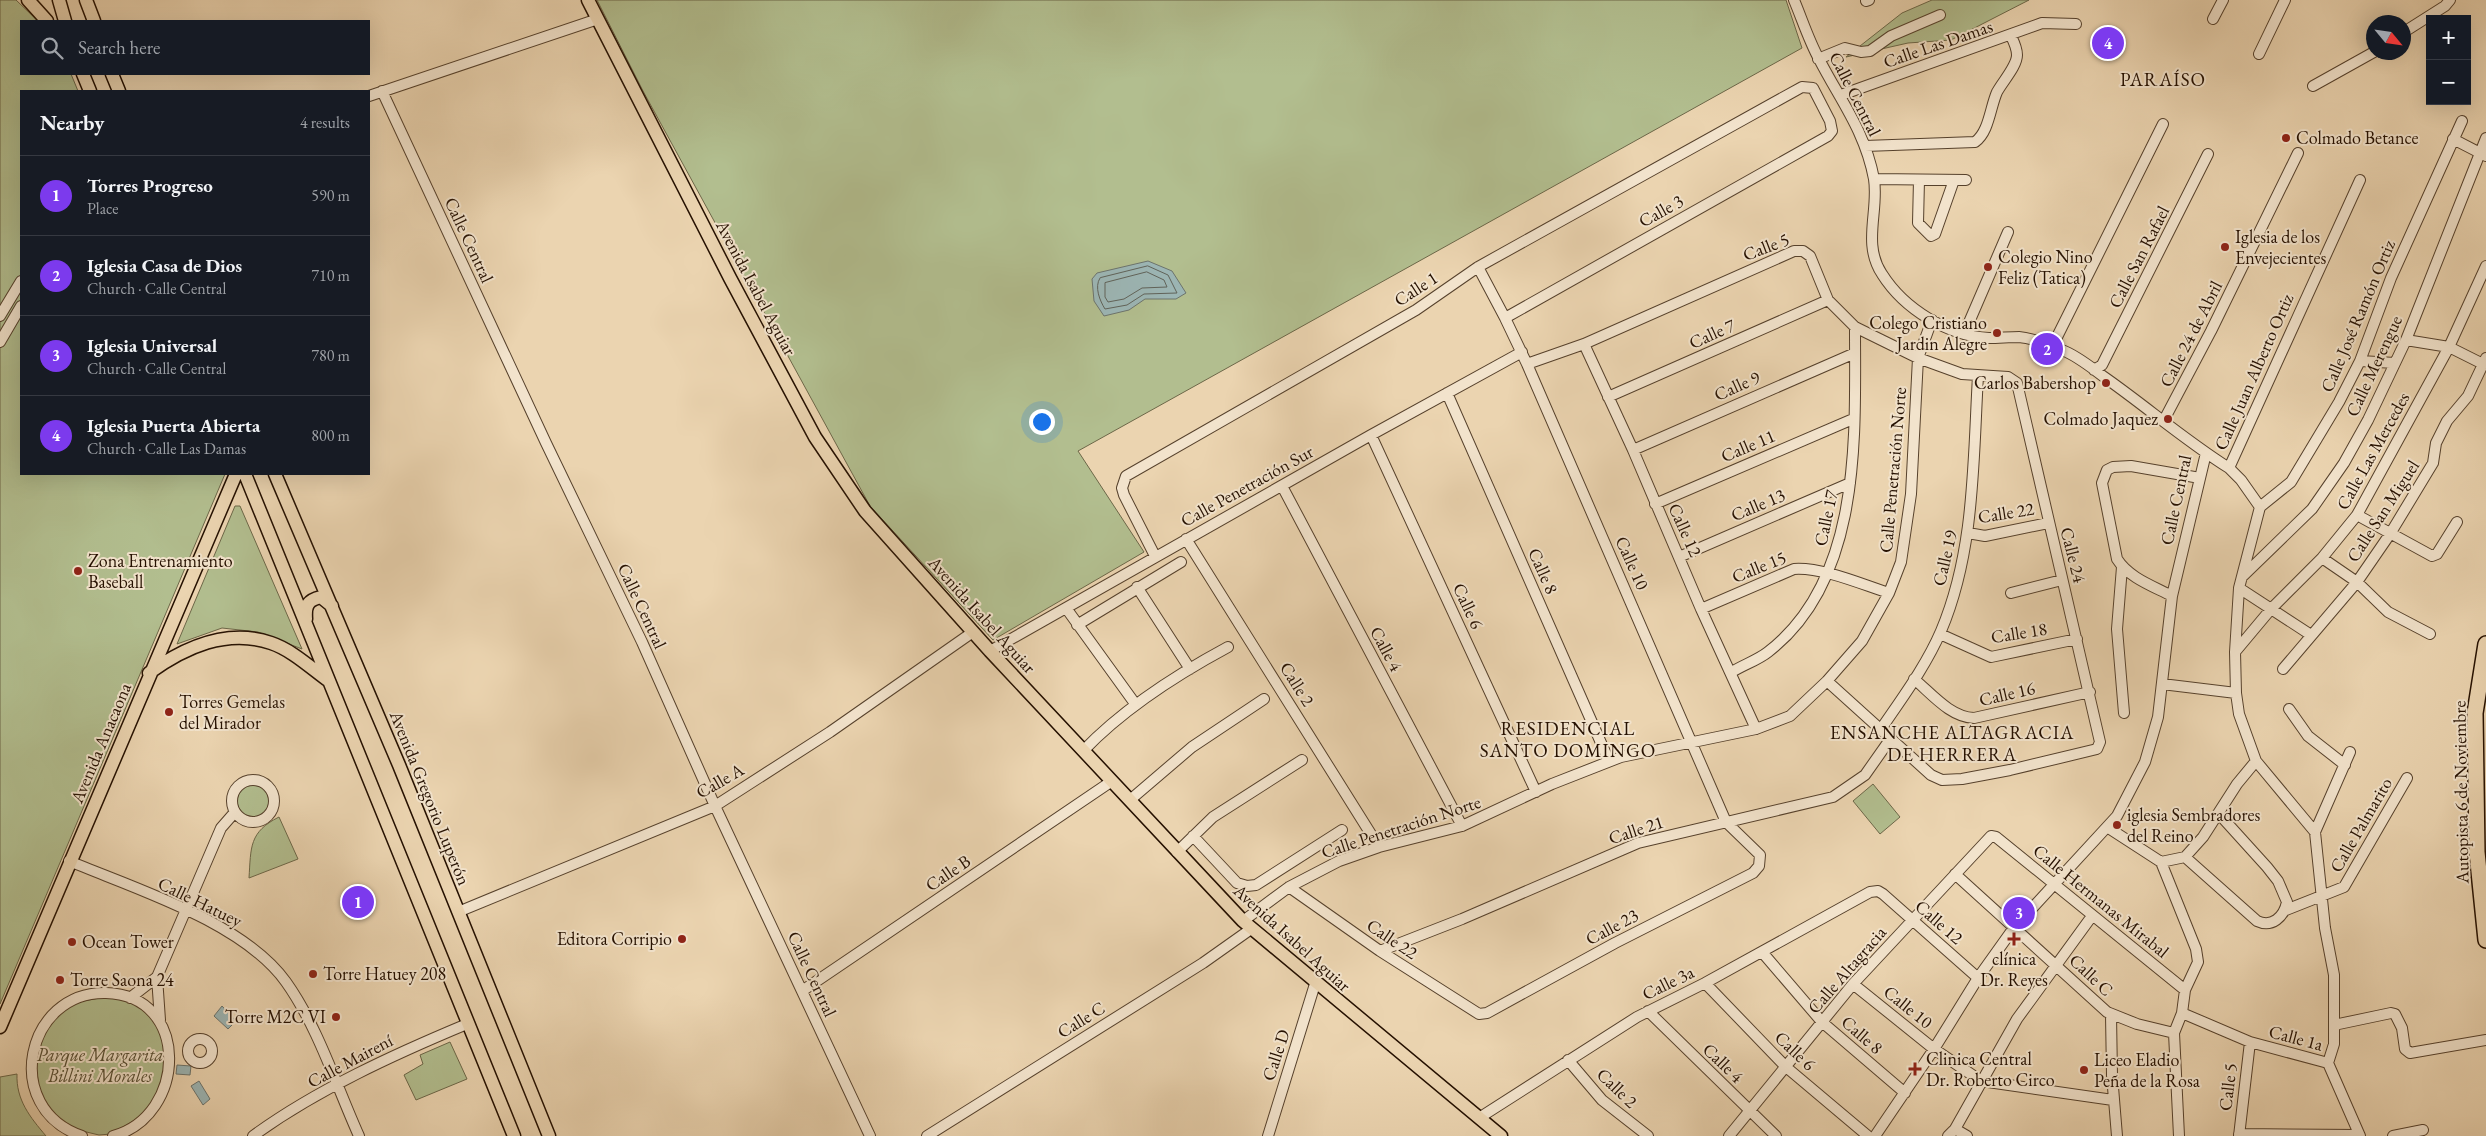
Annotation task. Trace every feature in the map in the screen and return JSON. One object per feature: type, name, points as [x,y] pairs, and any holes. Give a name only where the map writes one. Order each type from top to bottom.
[{"type":"highway","name":"Autopista 6 de Noviembre","points":[[2486,644],[2475,713],[2477,852],[2486,940]]},
{"type":"main road","points":[[28,0],[46,20]]},
{"type":"main road","points":[[59,0],[65,20]]},
{"type":"main road","points":[[86,0],[94,20]]},
{"type":"main road","name":"Avenida Isabel Aguiar","points":[[588,0],[730,278],[815,437],[865,511],[990,651],[1247,925],[1501,1136]]},
{"type":"main road","points":[[83,75],[90,90]]},
{"type":"main road","points":[[112,75],[118,90]]},
{"type":"main road","name":"Avenida Anacaona","points":[[0,1027],[149,673],[236,475]]},
{"type":"main road","points":[[244,475],[307,623],[467,1024],[514,1136]]},
{"type":"main road","name":"Avenida Gregorio Luperón","points":[[274,475],[333,608],[549,1136]]},
{"type":"main road","points":[[307,623],[305,611],[311,599],[321,597],[333,608]]},
{"type":"main road","points":[[149,673],[187,649],[212,641],[238,637],[272,643],[297,657],[329,681]]},
{"type":"street","name":"Calle Central","points":[[1794,0],[1818,59],[1841,95],[1865,146],[1874,179],[1875,208],[1871,232],[1872,249],[1882,274],[1904,300],[1932,320],[1964,334],[1988,338],[2021,337],[2064,350],[2164,420],[2206,453],[2172,596],[2158,717],[2145,762],[2117,816],[2013,929],[1978,978],[1934,1050],[1875,1136]]},
{"type":"street","points":[[2213,19],[2223,0]]},
{"type":"street","points":[[2258,54],[2285,0]]},
{"type":"street","points":[[2411,28],[2445,6],[2450,0]]},
{"type":"street","points":[[1818,59],[1845,48],[1861,52],[1870,51],[1891,36],[1940,16]]},
{"type":"street","points":[[370,96],[598,19]]},
{"type":"street","name":"Calle Las Damas","points":[[1841,95],[2011,36],[2042,23],[2076,24]]},
{"type":"street","points":[[1865,146],[1975,142],[1982,137],[1998,91],[2004,78],[2013,69],[2018,56],[2011,36]]},
{"type":"street","points":[[2313,86],[2366,56]]},
{"type":"street","name":"Calle 1","points":[[1155,556],[1124,495],[1122,488],[1126,476],[1416,310],[1478,267],[1802,87],[1813,88],[1830,121],[1832,131]]},
{"type":"street","name":"Calle Central","points":[[382,91],[546,443],[642,642],[715,806],[870,1136]]},
{"type":"street","name":"Calle José Ramón Ortiz","points":[[2260,508],[2291,482],[2319,438],[2360,361],[2391,278],[2462,121]]},
{"type":"street","points":[[2052,347],[2163,124]]},
{"type":"street","name":"Calle 3","points":[[1506,318],[1822,139],[1832,131]]},
{"type":"street","name":"Calle Merengue","points":[[2242,577],[2312,509],[2344,463],[2368,420],[2406,340],[2483,154],[2486,138]]},
{"type":"street","points":[[2453,139],[2483,154]]},
{"type":"street","name":"Calle San Rafael","points":[[2094,370],[2102,365],[2208,154]]},
{"type":"street","name":"Calle 24 de Abril","points":[[2164,420],[2211,331],[2298,154]]},
{"type":"street","points":[[1874,179],[1966,180]]},
{"type":"street","points":[[1918,180],[1918,222],[1931,236],[1935,234],[1945,210],[1954,180]]},
{"type":"street","name":"Calle Juan Alberto Ortiz","points":[[2229,468],[2360,180]]},
{"type":"street","points":[[1964,334],[2008,232]]},
{"type":"street","name":"Calle 5","points":[[1528,364],[1584,344],[1794,251],[1803,251],[1810,256],[1828,300],[1854,327],[1918,358],[1962,374],[2012,378]]},
{"type":"street","name":"Calle Las Mercedes","points":[[2235,652],[2271,609],[2322,558],[2357,516],[2449,347],[2482,282],[2486,266]]},
{"type":"street","name":"Calle 10","points":[[1478,267],[1506,318],[1528,364],[1726,822],[1760,855],[1759,866]]},
{"type":"street","points":[[0,316],[20,283]]},
{"type":"street","name":"Calle 7","points":[[1608,397],[1828,300]]},
{"type":"street","points":[[0,342],[20,308]]},
{"type":"street","name":"Calle Penetración Norte","points":[[1247,925],[1289,887],[1339,861],[1379,847],[1462,826],[1536,792],[1609,762],[1756,729],[1790,716],[1827,680],[1862,641],[1889,593],[1901,562],[1911,494],[1918,358],[1932,320]]},
{"type":"street","name":"Calle 17","points":[[1732,672],[1768,653],[1789,633],[1808,609],[1828,574],[1837,548],[1850,483],[1854,327]]},
{"type":"street","points":[[2406,340],[2449,347],[2485,361]]},
{"type":"street","name":"Calle 12","points":[[1584,344],[1633,450],[1701,609],[1732,672],[1756,729]]},
{"type":"street","name":"Calle Penetración Sur","points":[[990,651],[1155,556],[1522,352]]},
{"type":"street","name":"Calle 9","points":[[1633,450],[1854,353]]},
{"type":"street","points":[[2360,361],[2395,363]]},
{"type":"street","name":"Calle San Miguel","points":[[2283,669],[2357,582],[2390,534],[2433,463],[2436,443],[2447,421],[2468,396],[2485,361]]},
{"type":"street","name":"Calle 19","points":[[1881,730],[1940,634],[1948,612],[1968,533],[1978,376]]},
{"type":"street","name":"Calle 24","points":[[1891,738],[1931,775],[1942,780],[1952,780],[2094,751],[2100,742],[2090,692],[2048,523],[2019,390],[2017,383],[2012,378]]},
{"type":"street","name":"Calle 8","points":[[1447,393],[1609,762]]},
{"type":"street","name":"Calle 11","points":[[1655,504],[1853,419]]},
{"type":"street","name":"Calle 6","points":[[1371,435],[1536,792]]},
{"type":"street","points":[[2206,453],[2229,468],[2241,480],[2260,508],[2239,588],[2235,652],[2236,693],[2240,714],[2256,761],[2316,832]]},
{"type":"street","points":[[2172,596],[2137,578],[2122,567],[2117,559],[2102,483],[2107,470],[2113,467],[2131,466],[2200,478]]},
{"type":"street","name":"Calle 13","points":[[1679,557],[1850,483]]},
{"type":"street","name":"Calle 4","points":[[1282,486],[1462,826]]},
{"type":"street","points":[[2357,516],[2432,556],[2437,554],[2457,522]]},
{"type":"street","name":"Calle 22","points":[[1968,533],[1985,536],[2048,523]]},
{"type":"street","name":"Calle 2","points":[[1186,539],[1379,847]]},
{"type":"street","points":[[2322,558],[2357,582],[2388,612],[2430,634]]},
{"type":"street","points":[[1077,625],[1181,562]]},
{"type":"street","points":[[2122,567],[2117,629],[2124,713]]},
{"type":"street","name":"Calle 15","points":[[1701,609],[1794,569],[1802,568],[1889,593]]},
{"type":"street","points":[[2011,593],[2062,580]]},
{"type":"street","points":[[1137,588],[1190,668]]},
{"type":"street","points":[[2239,588],[2312,635]]},
{"type":"street","points":[[1066,608],[1136,705]]},
{"type":"street","name":"Calle A","points":[[458,912],[715,806],[830,732],[973,632]]},
{"type":"street","name":"Calle 18","points":[[1940,634],[1991,657],[2077,639]]},
{"type":"street","points":[[1083,751],[1136,705],[1190,668],[1228,647]]},
{"type":"street","name":"Calle 16","points":[[1914,679],[1954,713],[1964,718],[1974,718],[2090,692]]},
{"type":"street","points":[[1827,680],[1891,738]]},
{"type":"street","points":[[2162,684],[2236,693]]},
{"type":"street","points":[[1130,800],[1192,746],[1264,699]]},
{"type":"street","points":[[2289,709],[2308,736],[2345,765]]},
{"type":"street","name":"Calle 21","points":[[1380,951],[1462,919],[1638,843],[1834,797],[1866,775],[1891,738]]},
{"type":"street","points":[[2328,1063],[2334,1044],[2334,975],[2325,928],[2316,832],[2350,752]]},
{"type":"street","points":[[1178,852],[1213,816],[1232,802],[1302,760]]},
{"type":"street","points":[[2161,862],[2185,857],[2203,837],[2238,784],[2256,761]]},
{"type":"street","name":"Calle Palmarito","points":[[2185,857],[2264,924],[2276,921],[2286,910],[2344,886],[2407,778]]},
{"type":"street","points":[[257,781],[269,788],[272,793],[273,807],[265,818],[252,822],[246,821],[235,812],[233,806],[234,792],[244,782],[257,781]]},
{"type":"street","name":"Calle B","points":[[802,991],[1112,781]]},
{"type":"street","points":[[160,1020],[157,977],[221,828],[235,812]]},
{"type":"street","points":[[2219,814],[2278,881],[2287,902],[2286,910]]},
{"type":"street","points":[[2107,827],[2161,862],[2196,949],[2198,962],[2185,990],[2182,1013],[2174,1033],[2179,1136]]},
{"type":"street","points":[[1193,836],[1237,883],[1247,886],[1256,885],[1342,830]]},
{"type":"street","name":"Calle Altagracia","points":[[1729,1136],[1853,984],[1912,922],[1988,837],[1996,837]]},
{"type":"street","name":"Calle Hermanas Mirabal","points":[[1996,837],[2185,990]]},
{"type":"street","name":"Calle Hatuey","points":[[69,861],[219,926],[243,940],[280,975],[296,998],[313,1030],[358,1136]]},
{"type":"street","name":"Calle 23","points":[[1479,1014],[1487,1013],[1614,944],[1753,873],[1759,866]]},
{"type":"street","name":"Calle C","points":[[1955,874],[2013,929],[2056,964],[2111,1015],[2174,1033]]},
{"type":"street","name":"Calle 22","points":[[1289,887],[1380,951],[1479,1014]]},
{"type":"street","name":"Calle 12","points":[[1878,891],[1978,978]]},
{"type":"street","name":"Calle 3a","points":[[1479,1118],[1648,1011],[1705,983],[1870,892],[1878,891]]},
{"type":"street","points":[[1967,1136],[1951,1132],[2017,1019],[2092,916]]},
{"type":"street","name":"Calle C","points":[[928,1136],[1202,963],[1247,925]]},
{"type":"street","name":"Calle 8","points":[[1762,952],[1822,1022],[1904,1093]]},
{"type":"street","points":[[130,998],[157,977]]},
{"type":"street","name":"Calle 6","points":[[1705,983],[1786,1067],[1868,1136]]},
{"type":"street","name":"Calle D","points":[[1268,1136],[1316,984]]},
{"type":"street","name":"Calle 10","points":[[1853,984],[1934,1050],[1981,1080],[2113,1100]]},
{"type":"street","points":[[82,1136],[69,1133],[54,1121],[36,1097],[31,1070],[38,1037],[54,1014],[79,998],[107,993],[130,998],[153,1010],[160,1020],[166,1035],[169,1055],[169,1072],[166,1088],[157,1104],[133,1128],[113,1136]]},
{"type":"street","name":"Calle 4","points":[[1648,1011],[1776,1136]]},
{"type":"street","points":[[2334,1025],[2391,1012],[2395,1014],[2402,1028],[2405,1049],[2410,1053],[2486,1040]]},
{"type":"street","name":"Calle 1a","points":[[2182,1013],[2250,1042],[2328,1063],[2360,1136]]},
{"type":"street","points":[[2111,1015],[2113,1100],[2117,1136]]},
{"type":"street","name":"Calle Mairení","points":[[253,1136],[276,1120],[394,1055],[467,1024]]},
{"type":"street","name":"Calle 5","points":[[2239,1135],[2250,1042]]},
{"type":"street","points":[[169,1055],[188,1052]]},
{"type":"street","name":"Calle 2","points":[[1568,1060],[1602,1100],[1648,1136]]},
{"type":"street","points":[[2393,1136],[2423,1130]]},
{"type":"street","points":[[2239,1135],[2360,1136]]},
{"type":"green space","points":[[0,0],[16,0],[37,20],[20,20],[20,75],[71,75],[78,90],[20,90],[20,475],[225,475],[0,1004]]},
{"type":"green space","points":[[597,0],[1786,0],[1802,48],[1078,451],[1144,552],[993,640],[870,506],[643,91]]},
{"type":"green space","points":[[1932,0],[2029,0],[1951,40],[1908,43],[1846,57],[1902,13]]},
{"type":"green space","points":[[235,506],[240,506],[302,649],[258,632],[222,628],[177,644]]},
{"type":"green space","points":[[1873,784],[1900,817],[1880,834],[1853,801]]},
{"type":"green space","points":[[253,785],[259,786],[264,790],[268,795],[268,807],[264,812],[259,816],[253,817],[247,816],[242,812],[238,807],[237,801],[238,795],[242,790],[247,786]]},
{"type":"green space","points":[[279,817],[298,859],[249,878],[251,849],[257,835],[262,828]]},
{"type":"green space","name":"Parque Margarita Billini Morales","points":[[110,996],[131,1002],[150,1014],[162,1035],[166,1068],[161,1091],[140,1117],[111,1134],[99,1135],[74,1129],[63,1124],[39,1099],[35,1056],[41,1037],[53,1020],[69,1007],[78,1002]]},
{"type":"green space","points":[[450,1042],[467,1079],[416,1100],[404,1075],[423,1064],[420,1055]]},
{"type":"green space","points":[[17,1074],[19,1092],[25,1108],[46,1136],[0,1136],[0,1077]]},
{"type":"water","points":[[1148,261],[1172,271],[1186,293],[1176,299],[1145,299],[1129,310],[1104,316],[1094,301],[1092,279],[1097,273]]},
{"type":"water","points":[[222,1006],[236,1021],[228,1029],[214,1016]]},
{"type":"water","points":[[177,1065],[191,1066],[190,1075],[176,1074]]},
{"type":"water","points":[[199,1081],[210,1099],[203,1105],[191,1086]]},
{"type":"place","name":"Iglesia Puerta Abierta","points":[[2108,43]]},
{"type":"place","name":"Colmado Betance","points":[[2286,138]]},
{"type":"place","name":"Iglesia de los Envejecientes","points":[[2225,247]]},
{"type":"place","name":"Colegio Nino Feliz (Tatica)","points":[[1988,267]]},
{"type":"place","name":"Colego Cristiano Jardin Alegre","points":[[1997,333]]},
{"type":"place","name":"Iglesia Casa de Dios","points":[[2047,349]]},
{"type":"place","name":"Carlos Babershop","points":[[2106,383]]},
{"type":"place","name":"Colmado Jaquez","points":[[2168,419]]},
{"type":"place","name":"Zona Entrenamiento Baseball","points":[[78,571]]},
{"type":"place","name":"Torres Gemelas del Mirador","points":[[169,712]]},
{"type":"place","name":"iglesia Sembradores del Reino","points":[[2117,825]]},
{"type":"place","name":"Torres Progreso","points":[[358,902]]},
{"type":"place","name":"Iglesia Universal","points":[[2019,913]]},
{"type":"place","name":"Editora Corripio","points":[[682,939]]},
{"type":"place","name":"clínica Dr. Reyes","points":[[2014,939]]},
{"type":"place","name":"Ocean Tower","points":[[72,942]]},
{"type":"place","name":"Torre Hatuey 208","points":[[313,974]]},
{"type":"place","name":"Torre Saona 24","points":[[60,980]]},
{"type":"place","name":"Torre M2C VI","points":[[336,1017]]},
{"type":"place","name":"Clinica Central Dr. Roberto Circo","points":[[1915,1069]]},
{"type":"place","name":"Liceo Eladio Peña de la Rosa","points":[[2084,1070]]},
{"type":"district","name":"PARAÍSO","points":[[2163,79]]},
{"type":"district","name":"RESIDENCIAL SANTO DOMINGO","points":[[1568,739]]},
{"type":"district","name":"ENSANCHE ALTAGRACIA DE HERRERA","points":[[1952,743]]}]
